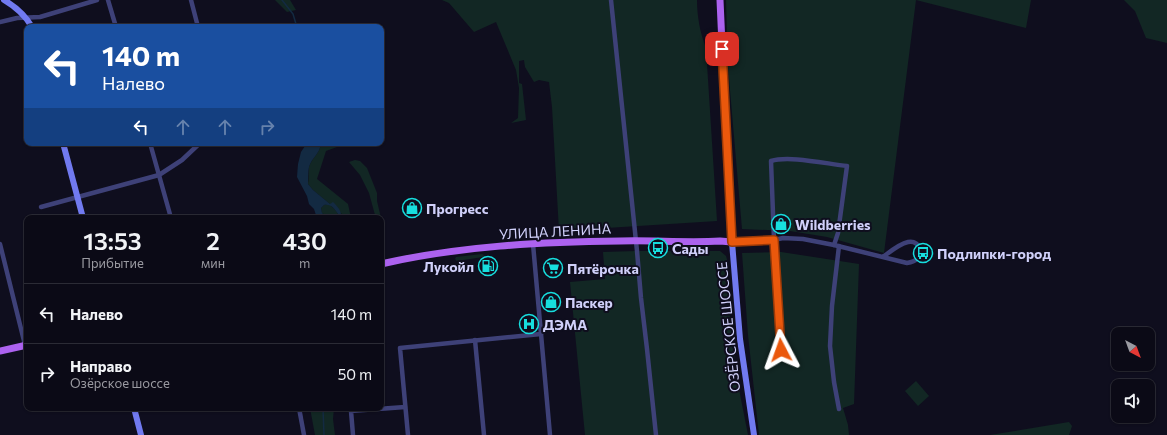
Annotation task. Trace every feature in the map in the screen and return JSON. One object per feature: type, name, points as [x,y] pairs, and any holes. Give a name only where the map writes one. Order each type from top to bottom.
[{"type":"main road","points":[[4,0],[13,5],[27,18],[30,24]]},
{"type":"main road","name":"ОЗЁРСКОЕ ШОССЕ","points":[[720,0],[732,242],[740,339],[754,435]]},
{"type":"main road","points":[[64,146],[82,215]]},
{"type":"main road","name":"УЛИЦА ЛЕНИНА","points":[[384,263],[440,253],[533,244],[636,241],[732,242]]},
{"type":"main road","points":[[0,351],[24,345]]},
{"type":"main road","points":[[135,411],[140,435]]},
{"type":"street","points":[[0,22],[17,18],[40,17],[97,0]]},
{"type":"street","points":[[108,0],[115,24]]},
{"type":"street","points":[[191,0],[197,24]]},
{"type":"street","points":[[611,0],[656,435]]},
{"type":"street","points":[[151,146],[170,215]]},
{"type":"street","points":[[41,207],[159,175],[182,160],[197,146]]},
{"type":"street","points":[[781,350],[771,161],[777,159],[795,160],[847,166],[838,233],[830,346],[839,409]]},
{"type":"street","points":[[732,242],[774,240],[783,238],[803,239],[907,263],[913,262],[919,258],[921,253],[920,247],[916,243],[910,241],[903,243],[883,257]]},
{"type":"street","points":[[0,244],[24,337]]},
{"type":"street","points":[[533,244],[550,435]]},
{"type":"street","points":[[408,435],[400,348],[541,334]]},
{"type":"street","points":[[475,340],[484,435]]},
{"type":"street","points":[[384,409],[405,407]]},
{"type":"street","points":[[300,411],[304,435]]},
{"type":"street","points":[[351,411],[353,435]]},
{"type":"green space","points":[[275,0],[290,0],[296,10],[287,12]]},
{"type":"green space","points":[[442,0],[697,0],[699,24],[706,48],[717,221],[559,231],[552,107],[549,82],[539,80],[534,82],[525,67],[524,60],[519,61],[519,83],[522,84],[526,120],[511,123],[518,118],[519,88],[516,70],[496,22],[474,32],[449,3]]},
{"type":"green space","points":[[726,0],[916,0],[884,253],[827,237],[790,231],[742,229],[728,67]]},
{"type":"green space","points":[[916,0],[1031,0],[1026,28]]},
{"type":"green space","points":[[1124,0],[1167,0],[1167,43],[1146,38],[1135,11]]},
{"type":"green space","points":[[320,147],[337,147],[326,151],[317,179],[348,204],[350,215],[342,215],[308,184],[309,167]]},
{"type":"green space","points":[[355,160],[360,161],[367,168],[377,193],[380,215],[375,215],[369,193],[360,175],[349,162]]},
{"type":"green space","points":[[328,204],[333,207],[338,215],[325,215],[322,213],[321,208]]},
{"type":"green space","points":[[720,251],[726,256],[728,263],[730,319],[738,384],[748,435],[585,435],[570,282],[605,279],[603,252]]},
{"type":"green space","points":[[781,252],[859,264],[854,404],[843,408],[849,435],[759,435],[748,335],[742,253]]},
{"type":"green space","points":[[484,255],[483,257],[457,261],[455,259],[456,257]]},
{"type":"green space","points":[[916,381],[929,396],[918,406],[905,391]]},
{"type":"green space","points":[[311,411],[334,411],[335,435],[315,435]]},
{"type":"green space","points":[[1069,422],[1072,426],[1069,435],[990,435]]},
{"type":"water","points":[[305,146],[320,146],[309,167],[308,184],[330,204],[333,202],[338,207],[341,215],[338,215],[335,210],[329,205],[324,205],[321,208],[322,213],[325,215],[316,215],[314,209],[309,204],[307,196],[297,177],[301,152]]},
{"type":"waterway","points":[[282,0],[293,14],[296,24]]},
{"type":"waterway","points":[[323,411],[324,435]]},
{"type":"place","name":"Прогресс","points":[[412,208]]},
{"type":"place","name":"Wildberries","points":[[781,224]]},
{"type":"place","name":"Сады","points":[[658,248]]},
{"type":"place","name":"Подлипки-город","points":[[923,253]]},
{"type":"place","name":"Лукойл","points":[[488,266]]},
{"type":"place","name":"Пятёрочка","points":[[553,268]]},
{"type":"place","name":"Паскер","points":[[551,302]]},
{"type":"place","name":"ДЭМА","points":[[529,324]]},
{"type":"route","points":[[722,49],[732,242],[774,240],[781,350]]}]
